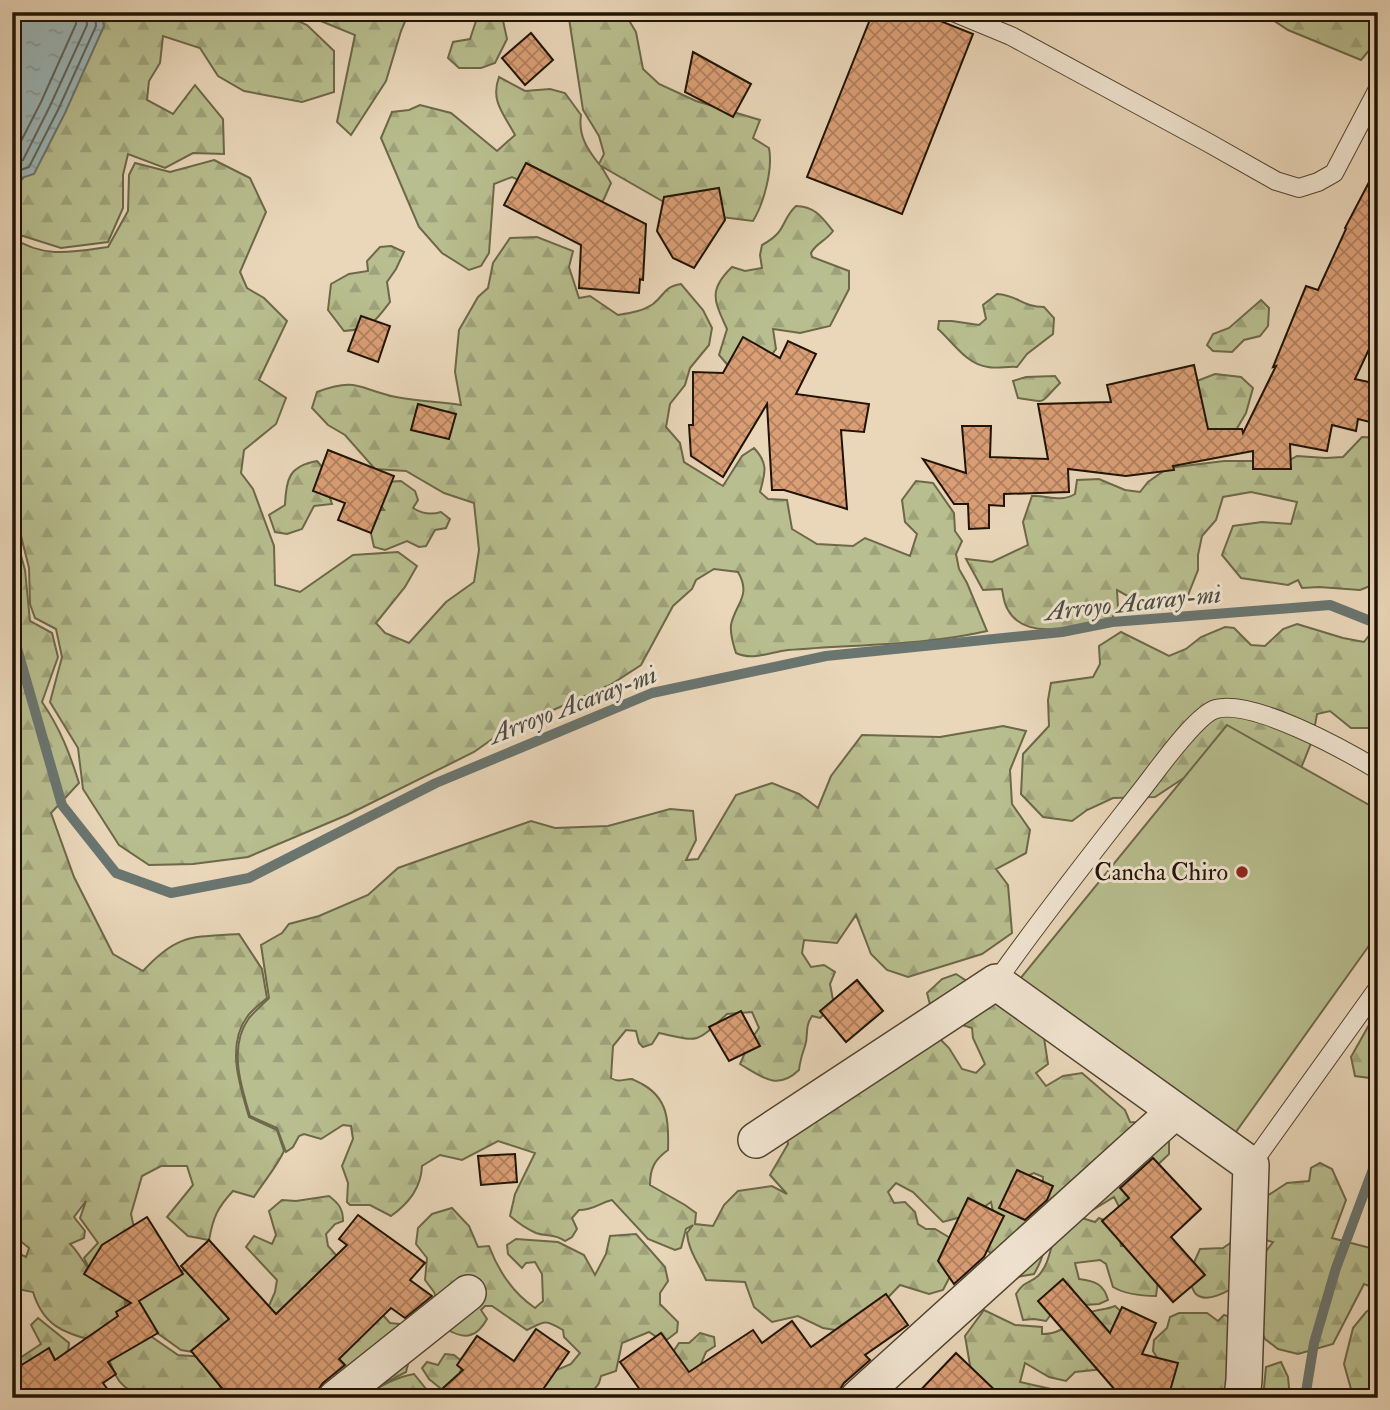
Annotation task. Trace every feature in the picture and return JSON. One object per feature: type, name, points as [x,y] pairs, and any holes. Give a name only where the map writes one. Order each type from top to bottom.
[{"type":"street","points":[[756,1140],[996,982],[1251,1165],[1242,1398]]},
{"type":"street","points":[[858,1398],[1174,1112]]},
{"type":"street","points":[[337,1398],[468,1293]]},
{"type":"lane","points":[[953,12],[1011,36],[1276,181],[1299,188],[1334,173],[1378,89]]},
{"type":"lane","points":[[996,982],[1036,925],[1156,771],[1194,725],[1215,709],[1242,708],[1284,722],[1356,756],[1378,770]]},
{"type":"lane","points":[[1251,1165],[1378,988]]},
{"type":"green space","points":[[101,12],[278,12],[307,25],[334,51],[334,92],[302,102],[244,91],[218,76],[200,48],[163,36],[160,63],[149,81],[147,100],[173,114],[195,85],[223,119],[224,154],[193,153],[165,168],[128,154],[123,175],[123,208],[108,242],[61,248],[20,235],[12,230],[12,191],[45,152],[104,26]]},
{"type":"green space","points":[[305,12],[409,12],[386,81],[351,135],[337,122],[355,35]]},
{"type":"green space","points":[[479,12],[495,12],[502,16],[507,39],[495,63],[481,68],[459,68],[448,58],[453,42],[470,39]]},
{"type":"green space","points":[[568,12],[624,12],[636,32],[643,69],[659,84],[696,101],[760,120],[753,138],[769,148],[770,166],[764,196],[753,221],[705,215],[690,217],[601,166],[611,183],[604,199],[593,213],[512,177],[494,184],[489,253],[481,266],[469,270],[442,253],[419,227],[381,138],[392,112],[409,110],[420,105],[451,113],[497,151],[515,135],[497,100],[499,77],[525,91],[550,89],[565,93],[581,115],[584,141],[599,164],[604,154],[599,136],[583,110]]},
{"type":"green space","points":[[1261,12],[1378,12],[1378,40],[1361,60],[1288,30]]},
{"type":"green space","points":[[214,160],[250,178],[266,212],[240,272],[247,288],[264,298],[287,321],[259,380],[286,398],[276,424],[244,450],[241,473],[253,489],[274,546],[275,585],[300,592],[353,555],[398,552],[417,566],[405,587],[376,623],[385,633],[409,643],[446,602],[474,582],[479,550],[474,503],[444,493],[406,471],[375,469],[345,435],[328,425],[312,408],[317,392],[341,385],[358,386],[412,400],[461,405],[455,372],[459,330],[478,297],[488,288],[493,263],[510,238],[537,237],[573,251],[569,267],[579,298],[590,296],[618,315],[649,306],[667,289],[681,284],[703,310],[712,328],[709,345],[690,368],[685,385],[670,404],[666,427],[680,443],[684,462],[723,486],[742,456],[754,448],[764,464],[760,492],[768,499],[787,500],[792,529],[817,544],[853,546],[865,538],[910,556],[917,534],[905,522],[902,500],[916,481],[933,483],[954,513],[955,531],[962,541],[956,554],[959,569],[987,631],[913,642],[742,655],[736,653],[731,625],[743,594],[742,580],[738,572],[714,569],[696,580],[692,589],[673,606],[641,665],[610,685],[501,733],[474,752],[347,815],[248,857],[193,864],[149,865],[119,845],[83,789],[78,748],[50,702],[62,657],[56,629],[35,618],[30,604],[29,568],[12,500],[12,237],[35,249],[47,251],[70,252],[108,247],[128,211],[129,175],[135,163],[170,172]]},
{"type":"green space","points":[[796,206],[813,210],[833,231],[813,250],[812,257],[849,271],[849,289],[830,326],[800,333],[773,329],[776,349],[753,379],[739,378],[719,355],[727,329],[717,304],[716,290],[732,267],[745,271],[762,268],[762,245],[776,235]]},
{"type":"green space","points":[[391,246],[404,252],[387,282],[390,302],[371,324],[344,331],[328,310],[331,284],[349,274],[368,271],[367,261],[380,247]]},
{"type":"green space","points":[[997,294],[1044,307],[1054,318],[1053,334],[1027,354],[1017,367],[991,368],[973,362],[938,329],[939,321],[979,325],[986,319],[983,305]]},
{"type":"green space","points":[[1261,300],[1269,308],[1268,326],[1260,336],[1244,340],[1232,352],[1213,351],[1207,345],[1213,334],[1229,328]]},
{"type":"green space","points":[[1215,374],[1241,377],[1253,388],[1246,413],[1233,435],[1207,440],[1197,381]]},
{"type":"green space","points":[[1055,376],[1060,383],[1042,401],[1018,398],[1013,381],[1026,377]]},
{"type":"green space","points":[[1362,437],[1378,438],[1378,583],[1360,590],[1302,588],[1298,580],[1288,585],[1241,578],[1222,555],[1233,526],[1262,522],[1291,524],[1297,502],[1251,492],[1223,497],[1216,520],[1202,536],[1198,570],[1186,600],[1171,609],[1146,606],[1117,590],[1118,608],[1111,620],[1071,628],[1041,629],[1028,626],[1016,620],[1008,610],[1002,589],[983,590],[966,559],[992,562],[1028,545],[1023,522],[1032,496],[1070,497],[1075,494],[1077,480],[1099,479],[1125,490],[1140,492],[1148,482],[1168,468],[1224,461],[1288,461],[1297,456],[1343,457]]},
{"type":"green space","points":[[317,461],[329,475],[327,489],[332,504],[314,506],[302,529],[287,534],[275,532],[269,515],[285,505],[286,488],[291,475],[300,466]]},
{"type":"green space","points":[[401,481],[415,491],[418,500],[413,508],[427,513],[441,512],[450,519],[446,528],[435,530],[426,546],[419,547],[407,541],[385,550],[374,547],[368,520],[375,510],[384,510],[377,499],[386,482]]},
{"type":"green space","points":[[12,523],[25,570],[30,621],[52,633],[58,657],[42,702],[64,741],[79,783],[51,813],[74,877],[113,954],[143,971],[166,950],[186,940],[239,934],[262,969],[267,998],[249,1014],[241,1028],[237,1040],[237,1066],[249,1117],[277,1130],[284,1151],[281,1157],[254,1197],[233,1191],[216,1214],[209,1240],[188,1236],[167,1217],[193,1185],[187,1166],[161,1166],[142,1176],[131,1214],[137,1242],[163,1270],[200,1271],[257,1313],[204,1354],[181,1350],[146,1325],[125,1300],[126,1319],[178,1355],[205,1357],[218,1372],[221,1391],[237,1398],[147,1398],[147,1395],[128,1389],[117,1378],[104,1344],[60,1329],[44,1315],[33,1292],[12,1288],[12,1250],[26,1257],[29,1248],[12,1234]],"holes":[[[86,1201],[80,1218],[98,1243],[84,1258],[90,1270],[70,1244],[84,1238],[85,1231],[74,1217]]]},
{"type":"green space","points":[[1297,624],[1364,642],[1378,624],[1378,728],[1351,728],[1330,711],[1317,714],[1312,741],[1299,773],[1196,770],[1155,797],[1113,798],[1087,810],[1072,821],[1043,817],[1021,794],[1023,754],[1049,726],[1048,700],[1051,683],[1093,677],[1100,664],[1099,646],[1121,632],[1169,656],[1186,649],[1201,637],[1225,627],[1234,628],[1251,645],[1265,646],[1283,629]]},
{"type":"green space","name":"Cancha Chiro","points":[[1227,725],[1378,810],[1378,933],[1233,1136],[1019,980]]},
{"type":"green space","points":[[1003,726],[1026,731],[1010,770],[1012,804],[1030,830],[1026,853],[996,869],[1008,885],[1012,933],[982,954],[908,977],[887,970],[871,954],[856,915],[837,943],[804,940],[802,953],[811,967],[824,965],[835,972],[830,984],[834,1005],[820,1018],[812,1016],[799,1070],[791,1076],[784,1080],[769,1080],[740,1064],[759,1028],[752,1012],[727,1014],[709,1031],[696,1038],[659,1033],[652,1044],[643,1047],[636,1031],[626,1030],[613,1046],[611,1078],[619,1081],[632,1079],[641,1083],[657,1096],[665,1111],[668,1150],[654,1165],[650,1185],[696,1213],[695,1224],[713,1226],[724,1205],[738,1191],[772,1186],[787,1194],[770,1175],[788,1144],[785,1128],[811,1083],[822,1075],[852,1080],[939,1038],[962,1069],[976,1073],[985,1064],[973,1038],[972,1028],[933,1016],[927,993],[942,979],[956,974],[970,983],[1000,993],[1043,1031],[1048,1064],[1036,1073],[1046,1086],[1063,1076],[1082,1073],[1125,1110],[1130,1122],[1150,1123],[1169,1142],[1169,1154],[1149,1173],[1125,1218],[1114,1197],[1091,1211],[1060,1213],[1042,1197],[1043,1177],[1034,1173],[1011,1182],[1008,1205],[1046,1224],[1044,1250],[1034,1274],[1017,1277],[986,1249],[995,1221],[991,1202],[976,1213],[943,1222],[913,1192],[896,1183],[888,1192],[894,1203],[905,1202],[915,1212],[918,1224],[926,1229],[935,1229],[957,1242],[959,1259],[943,1290],[929,1294],[900,1285],[876,1310],[841,1331],[823,1328],[798,1316],[772,1322],[754,1307],[745,1282],[706,1280],[688,1239],[687,1233],[693,1225],[686,1229],[681,1248],[675,1250],[648,1239],[612,1200],[579,1210],[572,1218],[577,1229],[572,1237],[565,1241],[536,1233],[519,1223],[510,1216],[515,1194],[535,1153],[498,1141],[462,1160],[440,1155],[422,1166],[413,1194],[391,1216],[370,1205],[350,1205],[347,1202],[348,1183],[342,1166],[353,1139],[351,1126],[343,1125],[321,1139],[304,1134],[299,1136],[293,1147],[286,1152],[277,1128],[250,1116],[238,1067],[239,1041],[249,1018],[269,998],[261,945],[282,933],[289,924],[319,916],[368,895],[398,868],[531,821],[555,828],[608,826],[670,809],[693,811],[696,840],[686,860],[698,859],[736,795],[772,783],[799,794],[818,808],[831,776],[862,735],[940,737]]},
{"type":"green space","points":[[1378,1015],[1378,1082],[1377,1079],[1355,1076],[1351,1057],[1374,1016]]},
{"type":"green space","points":[[1320,1163],[1332,1169],[1346,1200],[1332,1238],[1378,1250],[1378,1300],[1372,1287],[1364,1284],[1333,1344],[1298,1354],[1278,1349],[1265,1339],[1256,1320],[1260,1259],[1273,1242],[1254,1237],[1261,1200],[1287,1183],[1309,1181],[1311,1168]]},
{"type":"green space","points":[[329,1196],[339,1206],[343,1216],[343,1221],[335,1224],[326,1234],[328,1246],[337,1256],[322,1275],[317,1274],[279,1315],[268,1308],[277,1280],[246,1247],[254,1236],[272,1244],[276,1235],[269,1211],[282,1200],[296,1201]]},
{"type":"green space","points":[[452,1208],[469,1226],[478,1247],[489,1246],[507,1280],[535,1308],[543,1301],[542,1274],[535,1262],[526,1263],[522,1268],[508,1254],[507,1245],[516,1239],[558,1242],[584,1255],[595,1275],[606,1254],[610,1236],[636,1234],[665,1267],[668,1281],[660,1293],[660,1304],[678,1322],[677,1332],[664,1342],[649,1332],[622,1343],[616,1371],[601,1376],[594,1389],[568,1398],[548,1397],[536,1388],[552,1372],[571,1364],[580,1353],[564,1337],[563,1330],[545,1322],[527,1330],[492,1306],[485,1306],[481,1310],[487,1319],[475,1333],[466,1336],[448,1330],[434,1292],[425,1280],[427,1258],[416,1244],[418,1228],[432,1214]]},
{"type":"green space","points":[[1082,1218],[1095,1222],[1099,1218],[1118,1226],[1121,1246],[1132,1246],[1159,1273],[1156,1296],[1134,1294],[1113,1287],[1106,1264],[1100,1260],[1075,1263],[1079,1279],[1098,1284],[1108,1300],[1099,1304],[1057,1307],[1046,1321],[1023,1320],[1016,1294],[1044,1268],[1054,1238]]},
{"type":"green space","points":[[1236,1239],[1248,1279],[1214,1297],[1200,1297],[1195,1293],[1188,1276],[1200,1249],[1223,1248]]},
{"type":"green space","points":[[1378,1304],[1378,1398],[1347,1398],[1351,1389],[1344,1364],[1353,1328],[1366,1312]]},
{"type":"green space","points":[[1115,1306],[1126,1316],[1104,1369],[1075,1372],[1066,1381],[1049,1377],[1025,1363],[1020,1382],[1077,1398],[979,1398],[973,1383],[965,1336],[984,1310],[1015,1325],[1042,1327],[1042,1334],[1061,1329],[1088,1313]]},
{"type":"green space","points":[[1179,1313],[1207,1313],[1218,1321],[1224,1315],[1237,1319],[1228,1389],[1195,1394],[1190,1398],[1166,1398],[1161,1364],[1153,1351],[1154,1340],[1167,1328],[1170,1317]]},
{"type":"green space","points":[[382,1314],[390,1323],[421,1326],[402,1356],[408,1364],[406,1372],[372,1390],[338,1377],[333,1360]]},
{"type":"green space","points":[[38,1318],[69,1343],[67,1361],[22,1374],[20,1358],[41,1344],[31,1325]]},
{"type":"green space","points":[[700,1333],[714,1337],[715,1346],[706,1352],[697,1373],[679,1373],[669,1358],[679,1343],[689,1343]]},
{"type":"green space","points":[[445,1354],[454,1355],[464,1363],[460,1372],[462,1378],[445,1392],[429,1379],[422,1368],[427,1362],[438,1365]]},
{"type":"green space","points":[[1281,1362],[1288,1377],[1290,1398],[1263,1398],[1266,1367]]},
{"type":"green space","points":[[414,1374],[426,1389],[422,1398],[366,1398],[388,1383]]},
{"type":"water","points":[[12,12],[101,12],[104,26],[34,174],[12,181]]},
{"type":"building","points":[[873,12],[918,12],[973,34],[902,214],[807,177]]},
{"type":"building","points":[[531,33],[553,60],[525,85],[502,58]]},
{"type":"building","points":[[693,52],[751,84],[733,117],[685,92]]},
{"type":"building","points":[[526,163],[646,224],[643,280],[640,279],[639,293],[579,288],[581,245],[504,205]]},
{"type":"building","points":[[1378,165],[1378,330],[1355,379],[1378,384],[1378,424],[1358,419],[1356,431],[1332,425],[1327,451],[1290,444],[1291,469],[1253,469],[1253,451],[1173,466],[1174,470],[1126,476],[1068,469],[1069,492],[1004,494],[1004,506],[989,505],[989,528],[969,529],[968,504],[954,504],[923,459],[966,473],[962,426],[991,426],[990,457],[1048,459],[1038,404],[1111,402],[1107,385],[1194,365],[1208,429],[1242,429],[1243,433],[1276,366],[1273,367],[1306,286],[1318,290],[1345,228]]},
{"type":"building","points":[[719,188],[725,220],[694,268],[673,258],[657,231],[664,197]]},
{"type":"building","points":[[361,316],[390,326],[378,362],[348,351]]},
{"type":"building","points":[[743,337],[780,358],[788,341],[816,354],[796,394],[869,404],[864,432],[841,430],[847,509],[784,490],[772,490],[767,404],[723,477],[691,456],[689,425],[693,425],[693,372],[723,373]]},
{"type":"building","points":[[418,404],[456,414],[449,439],[411,430]]},
{"type":"building","points":[[328,450],[394,476],[371,533],[338,520],[345,503],[313,491]]},
{"type":"building","points":[[857,980],[883,1011],[846,1042],[820,1011]]},
{"type":"building","points":[[741,1011],[760,1046],[729,1061],[709,1027]]},
{"type":"building","points":[[515,1154],[517,1182],[481,1185],[478,1156]]},
{"type":"building","points":[[1153,1158],[1201,1209],[1171,1237],[1205,1275],[1173,1302],[1102,1221],[1129,1198],[1120,1188]]},
{"type":"building","points":[[1017,1170],[1053,1186],[1047,1200],[1025,1220],[999,1208]]},
{"type":"building","points":[[968,1198],[1004,1216],[984,1257],[954,1284],[938,1261]]},
{"type":"building","points":[[358,1215],[425,1263],[410,1280],[432,1296],[405,1318],[391,1308],[339,1359],[345,1365],[323,1383],[316,1398],[230,1398],[191,1351],[229,1319],[181,1266],[209,1240],[276,1314],[347,1245],[339,1239]]},
{"type":"building","points":[[147,1217],[183,1274],[139,1301],[158,1333],[108,1362],[116,1374],[103,1383],[114,1398],[12,1398],[12,1371],[49,1348],[55,1360],[118,1316],[116,1312],[131,1303],[84,1274],[102,1245]]},
{"type":"building","points":[[1063,1279],[1110,1333],[1122,1307],[1156,1323],[1142,1354],[1178,1363],[1168,1398],[1142,1398],[1116,1391],[1038,1301]]},
{"type":"building","points":[[886,1294],[908,1325],[865,1355],[870,1360],[844,1383],[838,1398],[646,1398],[620,1362],[661,1333],[689,1372],[753,1330],[762,1343],[792,1321],[811,1347]]},
{"type":"building","points":[[536,1329],[569,1352],[537,1398],[432,1398],[463,1370],[457,1365],[477,1336],[514,1361]]},
{"type":"building","points":[[956,1353],[1003,1398],[913,1398]]},
{"type":"waterway","name":"Arroyo Acaray-mi","points":[[12,631],[62,805],[116,873],[171,893],[249,878],[436,783],[652,693],[826,656],[1062,632],[1112,622],[1330,605],[1378,624]]},
{"type":"waterway","name":"Arroyo Acaray-mi","points":[[1305,1398],[1314,1343],[1336,1268],[1378,1156]]},
{"type":"place","name":"Cancha Chiro","points":[[1242,872]]}]
